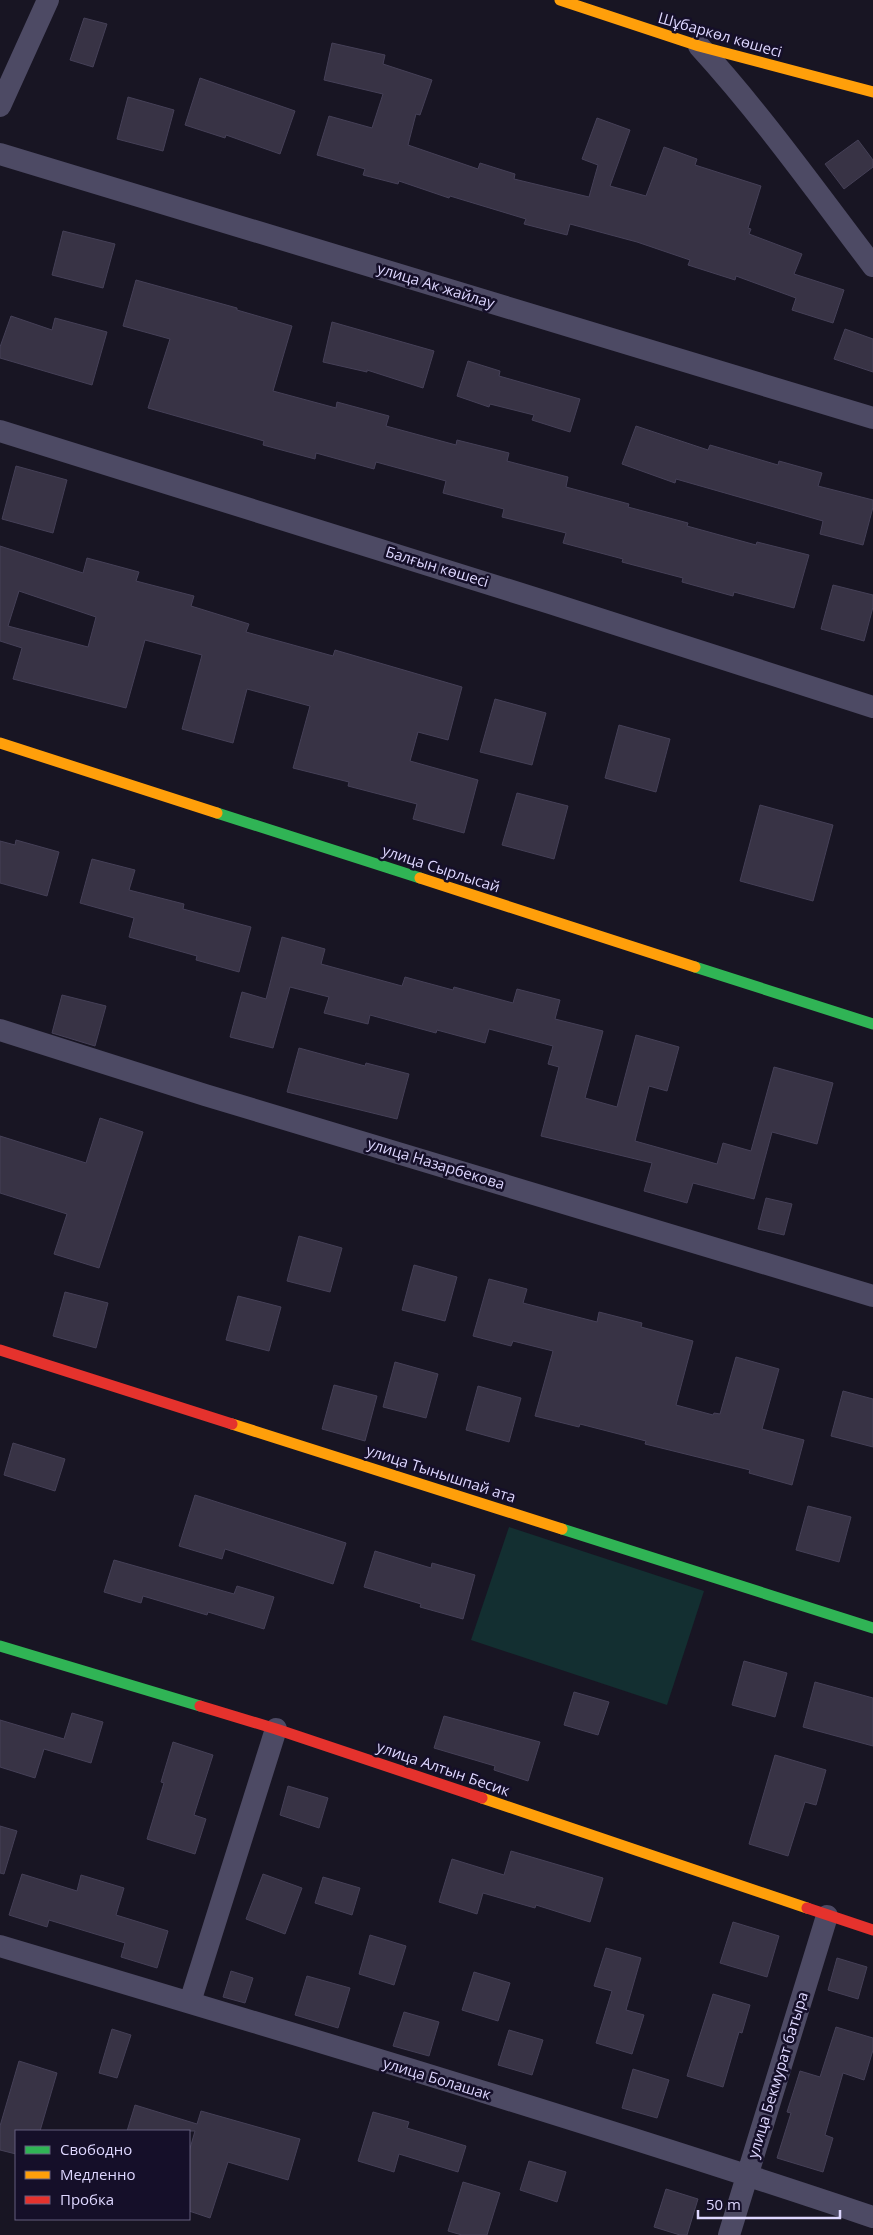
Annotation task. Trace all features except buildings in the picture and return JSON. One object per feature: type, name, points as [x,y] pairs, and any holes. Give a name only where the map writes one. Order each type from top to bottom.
[{"type":"street","points":[[0,106],[48,0]]},
{"type":"street","name":"Шұбаркөл көшесі","points":[[560,0],[698,46],[873,92]]},
{"type":"street","points":[[698,46],[734,85],[752,110],[782,144],[873,266]]},
{"type":"street","name":"улица Ак жайлау","points":[[0,154],[873,418]]},
{"type":"street","name":"Балғын көшесі","points":[[0,431],[550,602],[873,707]]},
{"type":"street","name":"улица Сырлысай","points":[[0,743],[873,1024]]},
{"type":"street","name":"улица Назарбекова","points":[[0,1030],[205,1095],[873,1296]]},
{"type":"street","name":"улица Тынышпай ата","points":[[0,1350],[873,1628]]},
{"type":"street","name":"улица Алтын Бесик","points":[[0,1646],[276,1728],[873,1930]]},
{"type":"street","points":[[190,2002],[276,1728]]},
{"type":"street","name":"улица Бекмурат батыра","points":[[729,2235],[827,1916]]},
{"type":"street","name":"улица Болашак","points":[[0,1946],[190,2002],[747,2174],[873,2217]]},
{"type":"green space","points":[[509,1527],[704,1591],[667,1705],[471,1640]]},
{"type":"traffic: fast","points":[[217,813],[420,878]]},
{"type":"traffic: fast","points":[[695,967],[873,1024]]},
{"type":"traffic: fast","points":[[562,1529],[873,1628]]},
{"type":"traffic: fast","points":[[0,1646],[200,1706]]},
{"type":"traffic: slow","points":[[560,0],[699,46],[873,92]]},
{"type":"traffic: slow","points":[[0,743],[217,813]]},
{"type":"traffic: slow","points":[[420,878],[695,967]]},
{"type":"traffic: slow","points":[[232,1424],[562,1529]]},
{"type":"traffic: slow","points":[[482,1798],[807,1908]]},
{"type":"traffic: jam","points":[[0,1350],[232,1424]]},
{"type":"traffic: jam","points":[[200,1706],[276,1729],[482,1798]]},
{"type":"traffic: jam","points":[[807,1908],[873,1930]]}]
